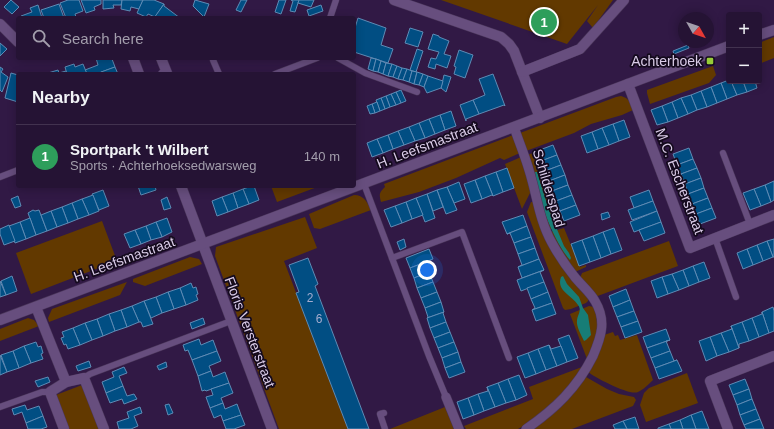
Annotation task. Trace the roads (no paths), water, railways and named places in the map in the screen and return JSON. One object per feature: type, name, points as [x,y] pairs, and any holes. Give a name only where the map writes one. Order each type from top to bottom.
[{"type":"street","points":[[394,0],[501,37],[514,51],[540,118]]},
{"type":"street","points":[[522,72],[580,49],[624,0]]},
{"type":"street","points":[[0,24],[16,40]]},
{"type":"street","points":[[762,34],[774,30]]},
{"type":"street","name":"H. Leefsmastraat","points":[[356,187],[726,47]]},
{"type":"street","points":[[134,60],[138,72]]},
{"type":"street","points":[[162,60],[167,72]]},
{"type":"street","name":"M.C. Escherstraat","points":[[628,84],[690,248],[774,215]]},
{"type":"street","name":"Schilderspad","points":[[514,127],[529,170],[543,224],[551,242],[573,275],[595,300],[603,326],[598,344],[584,373],[576,384],[559,404],[526,429]]},
{"type":"street","name":"Floris Versterstraat","points":[[182,188],[230,321],[272,429]]},
{"type":"street","name":"H. Leefsmastraat","points":[[0,320],[353,188]]},
{"type":"street","points":[[36,307],[66,382]]},
{"type":"street","points":[[728,429],[710,381],[774,356]]},
{"type":"street","points":[[64,429],[50,392],[66,382],[84,378],[104,429]]},
{"type":"street","points":[[446,397],[459,429]]},
{"type":"lane","points":[[331,16],[336,0]]},
{"type":"lane","points":[[213,60],[218,72]]},
{"type":"lane","points":[[280,72],[312,60]]},
{"type":"lane","points":[[342,60],[365,73],[418,92]]},
{"type":"lane","points":[[723,153],[750,224]]},
{"type":"lane","points":[[0,177],[16,171]]},
{"type":"lane","points":[[364,184],[446,397]]},
{"type":"lane","points":[[392,258],[462,232],[509,358]]},
{"type":"lane","points":[[714,238],[736,297]]},
{"type":"lane","points":[[84,378],[90,374],[230,321]]},
{"type":"lane","points":[[0,407],[42,392],[50,392]]},
{"type":"lane","points":[[384,413],[380,414],[385,429]]},
{"type":"place","name":"Sportpark 't Wilbert","points":[[544,22]]},
{"type":"place","name":"Achterhoek","points":[[710,61]]}]
